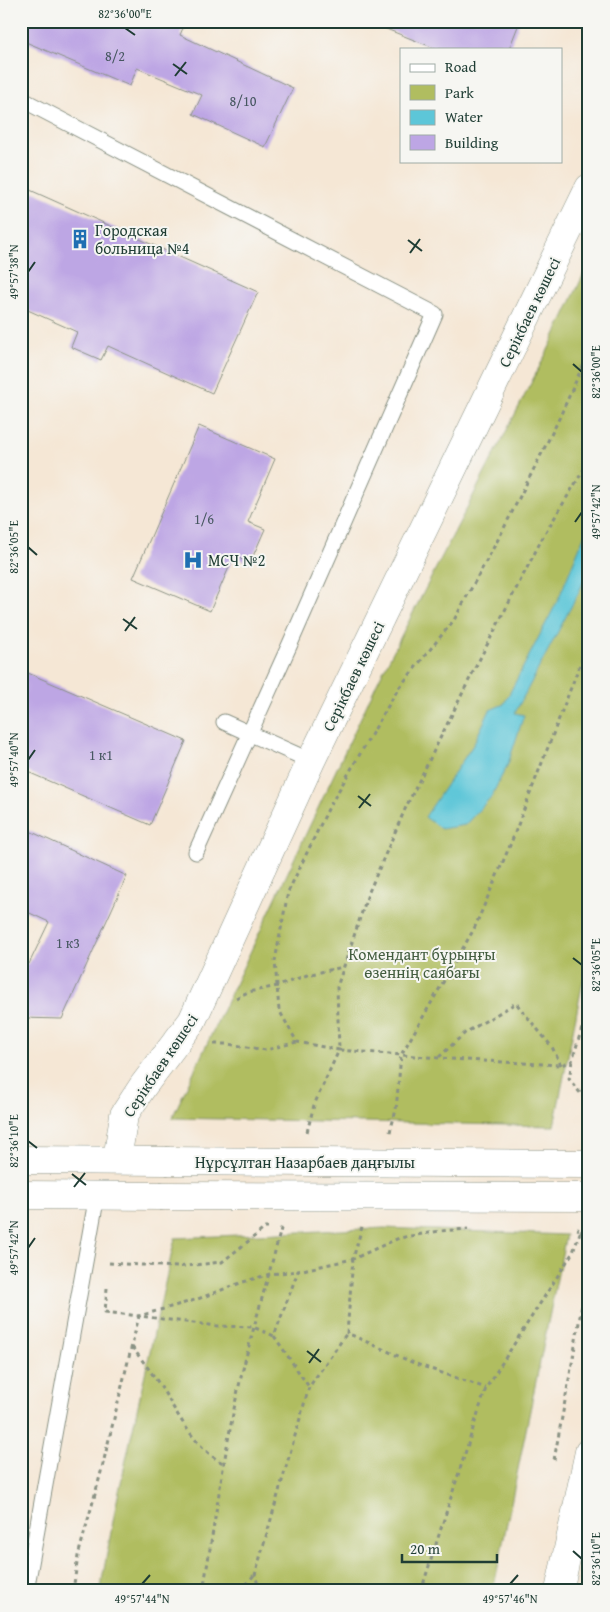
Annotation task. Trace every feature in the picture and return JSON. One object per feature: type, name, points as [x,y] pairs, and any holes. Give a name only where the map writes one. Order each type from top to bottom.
[{"type":"street","name":"Серікбаев көшесі","points":[[117,1160],[124,1115],[143,1086],[192,1021],[311,761],[589,188]]},
{"type":"street","name":"Нұрсұлтан Назарбаев даңғылы","points":[[21,1160],[586,1164]]},
{"type":"street","name":"Нұрсұлтан Назарбаев даңғылы","points":[[21,1195],[589,1197]]},
{"type":"street","points":[[559,1591],[589,1452]]},
{"type":"lane","points":[[21,99],[435,314],[196,852]]},
{"type":"lane","points":[[224,722],[311,761]]},
{"type":"lane","points":[[26,1591],[97,1195]]},
{"type":"path","points":[[297,1042],[279,1010],[275,961],[288,892],[329,808],[398,690],[454,620],[515,507],[557,423],[589,352]]},
{"type":"path","points":[[314,1105],[339,1050],[337,987],[368,894],[406,807],[473,672],[544,535],[589,461]]},
{"type":"path","points":[[396,1110],[401,1054],[474,929],[511,843],[589,641]]},
{"type":"path","points":[[234,999],[248,992],[278,986],[307,975],[343,967]]},
{"type":"path","points":[[438,1058],[465,1033],[516,1003],[552,1047],[561,1065]]},
{"type":"path","points":[[589,1005],[572,1061],[569,1079],[589,1104]]},
{"type":"path","points":[[210,1044],[228,1044],[266,1050],[297,1042],[339,1050],[438,1058],[561,1065],[572,1061]]},
{"type":"path","points":[[421,1591],[486,1388],[573,1252],[581,1230],[585,1226]]},
{"type":"path","points":[[108,1256],[109,1264],[176,1267],[222,1262],[265,1228],[281,1229]]},
{"type":"path","points":[[139,1316],[195,1300],[270,1274],[298,1271],[353,1259],[399,1238],[440,1231],[468,1229]]},
{"type":"path","points":[[572,1229],[581,1230],[589,1239]]},
{"type":"path","points":[[241,1591],[255,1575],[309,1387],[347,1334],[353,1259]]},
{"type":"path","points":[[553,1465],[589,1263]]},
{"type":"path","points":[[274,1336],[298,1271]]},
{"type":"path","points":[[203,1591],[236,1400],[253,1328],[270,1274]]},
{"type":"path","points":[[108,1283],[105,1312],[218,1326],[253,1328],[274,1336],[309,1387]]},
{"type":"path","points":[[73,1591],[78,1556],[100,1476],[139,1316]]},
{"type":"path","points":[[347,1334],[416,1364],[486,1388]]},
{"type":"path","points":[[131,1346],[158,1382],[181,1422],[213,1458],[225,1464]]},
{"type":"path","points":[[255,1575],[260,1591]]},
{"type":"green space","name":"Комендант бұрыңғы өзеннің саябағы","points":[[589,263],[589,951],[554,1126],[172,1118],[378,681],[548,350]]},
{"type":"green space","points":[[384,1228],[566,1235],[493,1591],[100,1591],[116,1505],[175,1238]]},
{"type":"water","points":[[589,524],[589,568],[580,590],[515,713],[524,715],[508,764],[491,797],[465,825],[441,829],[425,817],[473,745],[490,710],[504,704],[558,600]]},
{"type":"building","points":[[21,21],[186,21],[180,35],[293,88],[265,147],[193,114],[202,95],[137,68],[130,86],[21,40]]},
{"type":"building","points":[[371,21],[520,21],[509,48],[434,48],[371,23]]},
{"type":"building","name":"Городская больница №4","points":[[21,186],[258,292],[212,393],[108,346],[101,360],[71,347],[77,332],[21,307]]},
{"type":"building","points":[[199,426],[275,459],[248,522],[265,529],[250,563],[234,556],[210,611],[133,578]]},
{"type":"building","points":[[21,670],[186,741],[150,825],[21,769]]},
{"type":"building","points":[[21,827],[127,876],[62,1019],[21,1018],[21,963],[29,964],[49,922],[21,909]]},
{"type":"place","name":"Городская больница №4","points":[[80,239]]},
{"type":"place","name":"МСЧ №2","points":[[193,560]]}]
